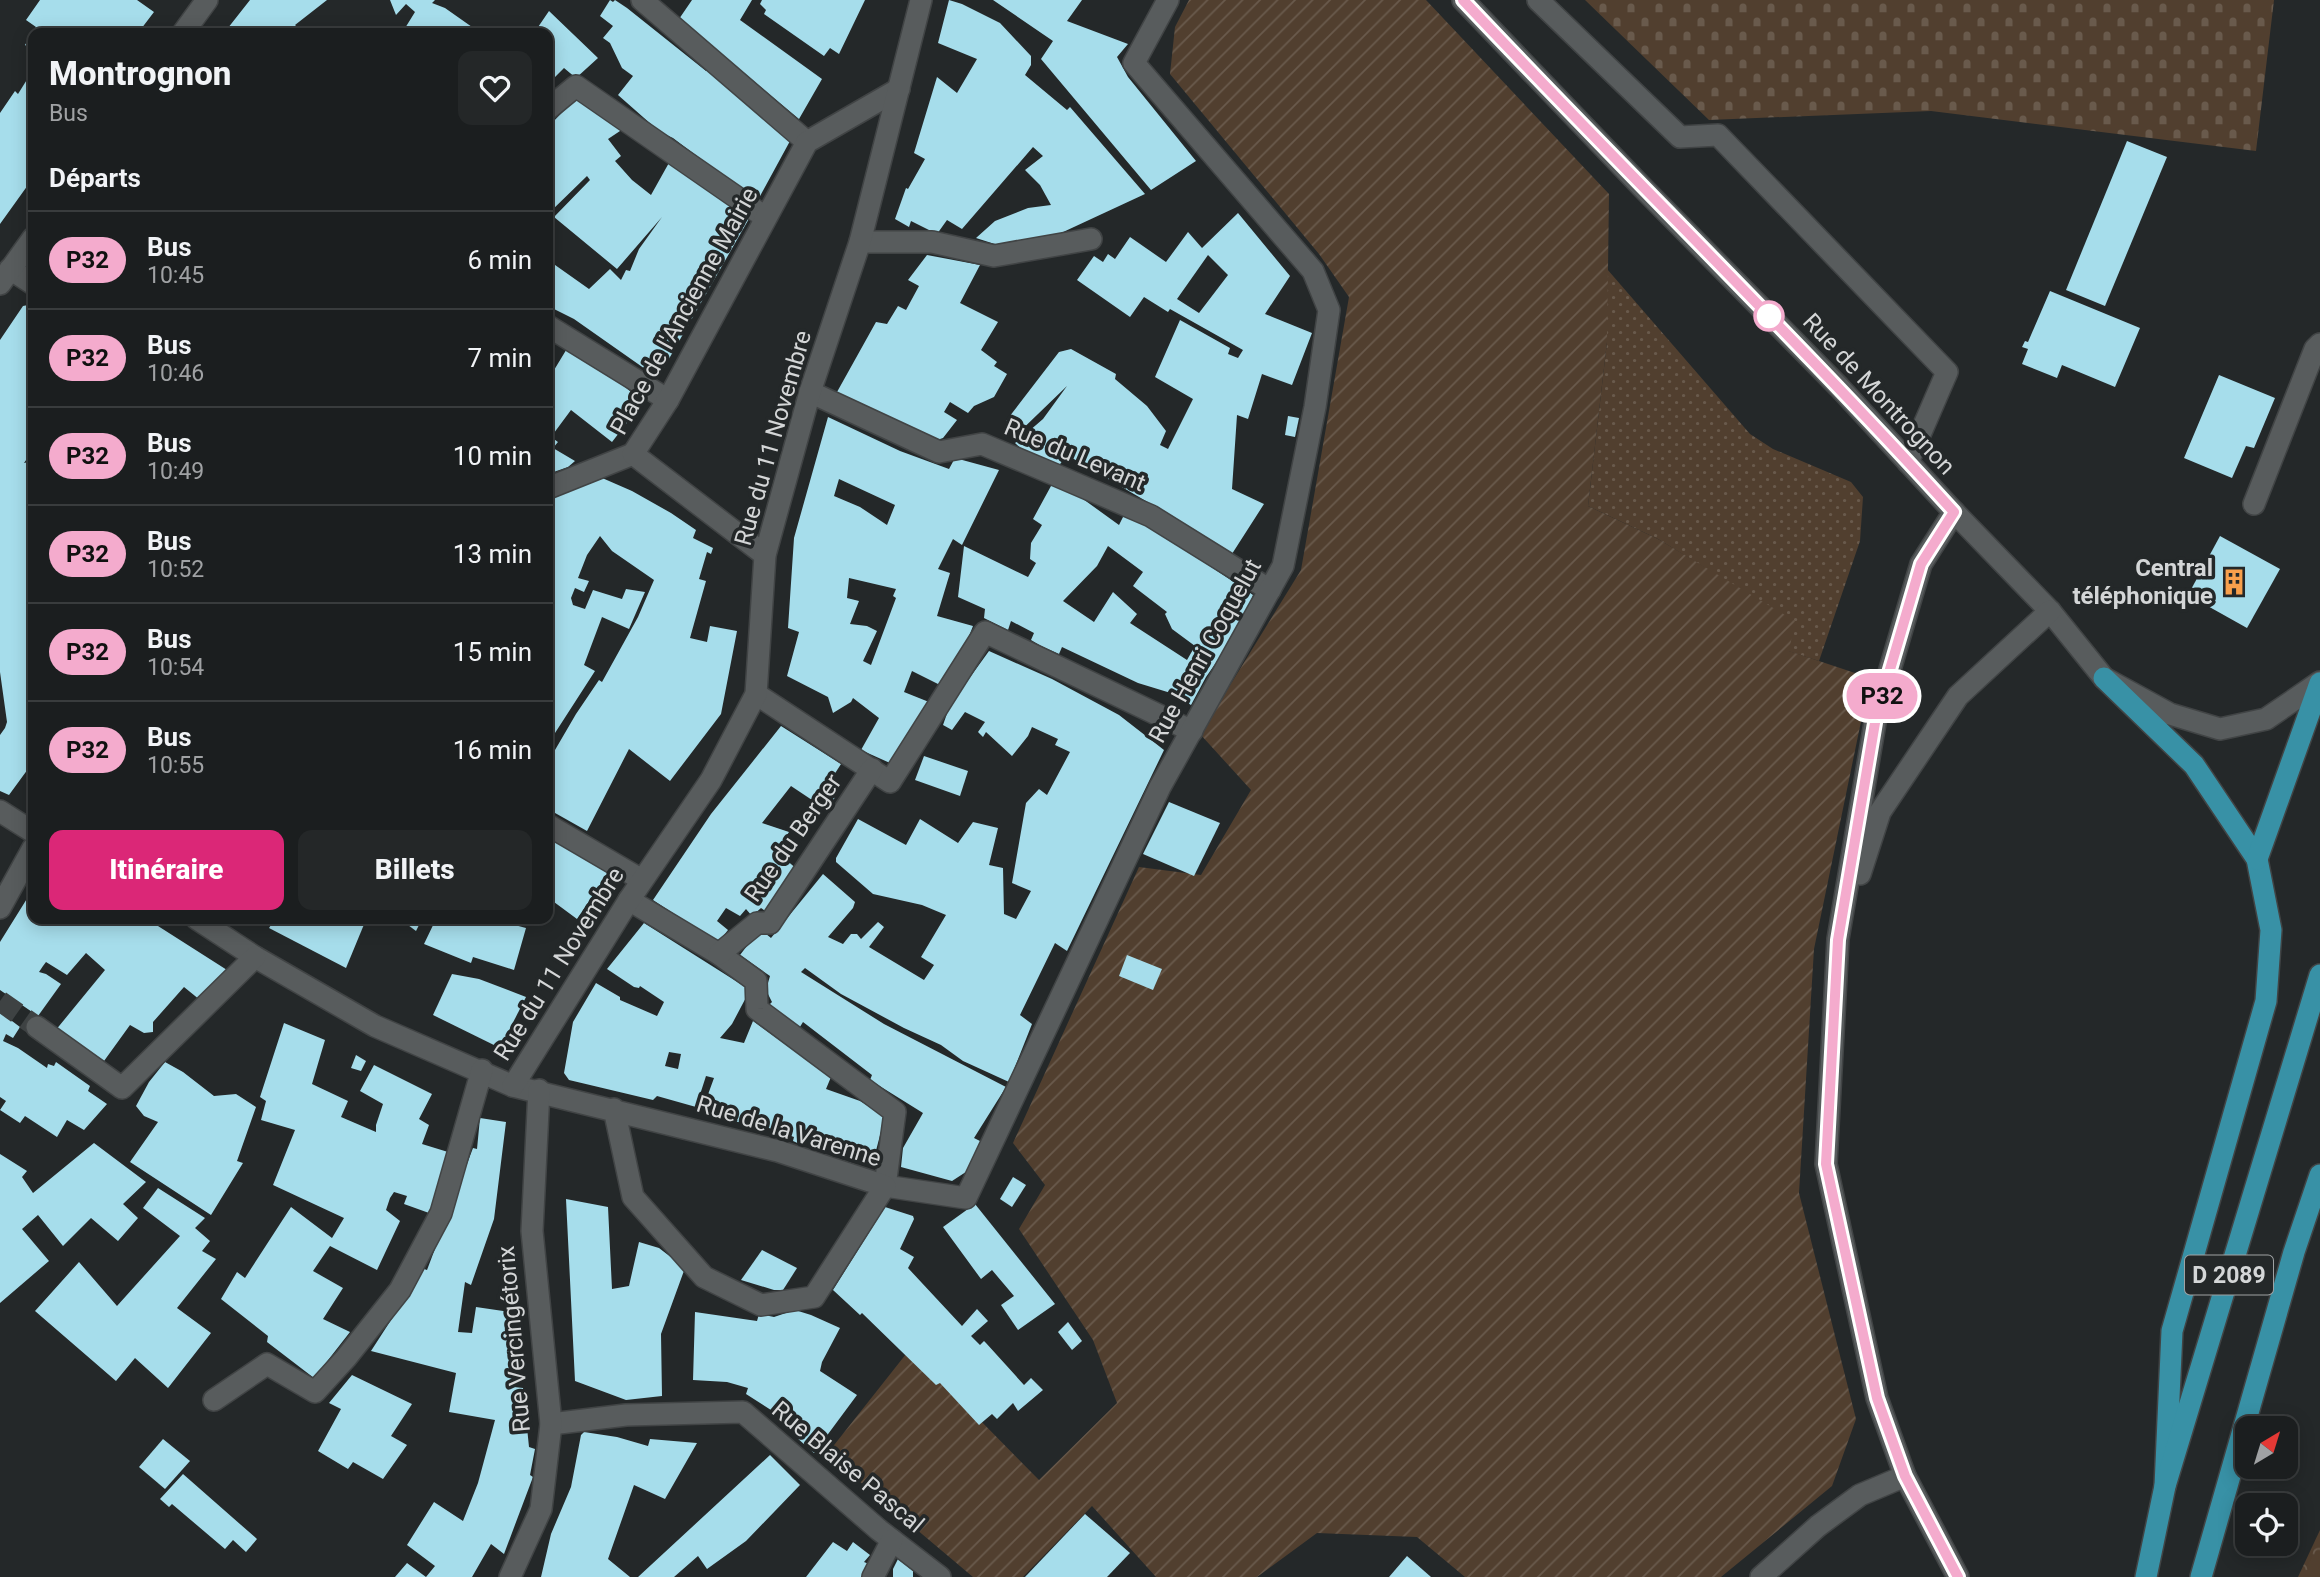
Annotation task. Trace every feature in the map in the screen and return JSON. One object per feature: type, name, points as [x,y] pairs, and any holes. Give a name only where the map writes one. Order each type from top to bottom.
[{"type":"highway","points":[[2105,678],[2194,765],[2257,859],[2271,930],[2266,1001],[2172,1331],[2165,1486]]},
{"type":"highway","points":[[2257,859],[2320,682]]},
{"type":"highway","name":"D 2089","points":[[2146,1577],[2165,1486],[2320,975]]},
{"type":"highway","name":"D 2089","points":[[2201,1577],[2294,1252],[2320,1175]]},
{"type":"street","points":[[187,28],[207,0]]},
{"type":"street","points":[[642,0],[807,142],[899,89]]},
{"type":"street","name":"Rue du 11 Novembre","points":[[513,1086],[629,900],[711,780],[756,694],[765,555],[810,392],[860,242],[921,0]]},
{"type":"street","name":"Rue Henri Coquelut","points":[[884,1186],[966,1198],[1160,787],[1283,566],[1315,407],[1329,310],[1313,271],[1134,64],[1168,0]]},
{"type":"street","name":"Rue de Montrognon","points":[[1463,0],[1830,378],[2050,611],[2105,678]]},
{"type":"street","points":[[1538,0],[1680,137],[1718,135],[1947,372],[1908,462]]},
{"type":"street","points":[[553,105],[576,86],[765,217]]},
{"type":"street","name":"Place de l'Ancienne Mairie","points":[[765,555],[634,454],[668,401],[807,142]]},
{"type":"street","points":[[860,242],[932,242],[994,256],[1091,239]]},
{"type":"street","points":[[28,245],[5,277],[28,283]]},
{"type":"street","points":[[553,329],[668,401]]},
{"type":"street","points":[[2254,504],[2315,349],[2320,344]]},
{"type":"street","name":"Rue du Levant","points":[[810,392],[939,452],[982,444],[1151,516],[1270,590]]},
{"type":"street","points":[[553,486],[634,454]]},
{"type":"street","points":[[1954,512],[1921,564],[1876,717],[1838,940],[1826,1164],[1877,1398],[1905,1476],[1958,1577]]},
{"type":"street","points":[[1838,940],[1880,811],[1958,696],[2050,611]]},
{"type":"street","points":[[756,694],[890,782],[939,709],[985,632],[1192,731]]},
{"type":"street","points":[[2105,678],[2170,714],[2220,729],[2266,719],[2320,682]]},
{"type":"street","name":"Rue du Berger","points":[[719,954],[757,923],[770,923],[872,769]]},
{"type":"street","points":[[0,811],[28,829]]},
{"type":"street","points":[[553,828],[642,880]]},
{"type":"street","points":[[0,908],[28,857]]},
{"type":"street","points":[[629,900],[719,954],[756,981],[757,1009],[895,1112],[884,1186]]},
{"type":"street","name":"Rue de la Varenne","points":[[205,924],[255,957],[375,1026],[482,1070],[513,1086],[539,1090],[614,1109],[778,1152],[884,1186],[814,1297],[761,1305],[705,1276],[633,1197],[614,1109]]},
{"type":"street","points":[[37,1027],[122,1087],[255,957]]},
{"type":"street","points":[[214,1400],[267,1364],[315,1392],[346,1358],[400,1290],[441,1213],[482,1070]]},
{"type":"street","name":"Rue Vercingétorix","points":[[510,1577],[541,1509],[551,1424],[531,1231],[539,1090]]},
{"type":"street","name":"Rue Blaise Pascal","points":[[551,1424],[626,1415],[743,1412],[892,1540],[940,1577]]},
{"type":"street","points":[[1761,1577],[1818,1526],[1860,1494],[1905,1476]]},
{"type":"street","points":[[873,1577],[892,1540]]},
{"type":"green space","points":[[1189,0],[1426,0],[1609,194],[1607,342],[1588,506],[1658,539],[1795,621],[1789,651],[1870,678],[1814,949],[1799,1193],[1856,1419],[1832,1486],[1721,1577],[1465,1577],[1417,1537],[1317,1533],[1257,1577],[1156,1577],[1092,1506],[1023,1577],[973,1577],[827,1454],[910,1349],[1039,1480],[1117,1403],[1093,1340],[1019,1229],[1045,1185],[1013,1143],[1139,867],[1201,875],[1251,790],[1200,734],[1301,570],[1349,297],[1319,254],[1170,74],[1175,27]]},
{"type":"green space","points":[[1585,0],[2274,0],[2256,151],[1931,111],[1709,120]]},
{"type":"green space","points":[[1607,269],[1750,434],[1773,449],[1851,482],[1863,497],[1860,541],[1819,661],[1788,651],[1712,572],[1658,539],[1588,506],[1607,342]]},
{"type":"green space","points":[[2320,1530],[2320,1577],[2298,1577]]},
{"type":"building","points":[[40,0],[137,0],[154,12],[142,28],[35,28],[26,20]]},
{"type":"building","points":[[250,0],[327,0],[295,25],[298,28],[228,28]]},
{"type":"building","points":[[390,0],[435,0],[432,3],[445,8],[472,27],[405,28],[415,12],[406,4],[396,15]]},
{"type":"building","points":[[610,0],[615,0],[627,8],[706,71],[709,68],[790,141],[759,198],[754,199],[673,138],[660,132],[618,95],[633,76],[622,68],[610,43],[603,38],[613,26],[600,16]]},
{"type":"building","points":[[692,0],[752,0],[740,20],[822,79],[799,119],[679,19]]},
{"type":"building","points":[[762,0],[865,0],[839,54],[830,48],[824,56],[764,14],[766,10],[760,4]]},
{"type":"building","points":[[949,0],[1000,23],[1031,56],[1031,65],[1025,75],[1067,110],[1070,107],[1145,194],[1061,233],[1001,246],[976,238],[995,221],[1028,208],[1051,205],[1040,185],[1025,170],[1043,156],[1033,147],[962,229],[947,220],[937,234],[911,221],[909,227],[895,219],[906,188],[908,189],[925,159],[914,153],[937,77],[957,93],[977,59],[938,43]]},
{"type":"building","points":[[993,0],[1082,0],[1067,21],[1128,44],[1117,57],[1128,77],[1196,161],[1151,190],[1041,59],[1053,41]]},
{"type":"building","points":[[549,11],[598,58],[576,78],[564,68],[553,79],[553,28],[537,28]]},
{"type":"building","points":[[28,78],[28,185],[0,224],[0,113],[15,91],[18,94]]},
{"type":"building","points":[[579,95],[626,127],[608,139],[621,156],[615,161],[632,180],[651,195],[670,161],[750,217],[658,378],[574,319],[553,308],[553,264],[589,289],[610,269],[621,280],[626,270],[630,271],[639,249],[662,217],[617,269],[554,217],[590,180],[587,176],[553,209],[553,122]]},
{"type":"building","points":[[2127,141],[2167,157],[2105,306],[2066,290]]},
{"type":"building","points":[[1238,213],[1290,276],[1265,314],[1312,333],[1292,385],[1262,374],[1248,419],[1237,415],[1232,489],[1264,504],[1230,557],[1179,525],[1182,522],[1067,455],[1057,468],[1024,451],[1015,443],[1043,419],[1067,386],[1012,439],[1006,421],[1059,352],[1071,349],[1116,374],[1115,379],[1147,406],[1166,431],[1160,445],[1168,449],[1193,399],[1155,377],[1180,320],[1230,348],[1228,354],[1238,358],[1243,350],[1144,297],[1130,317],[1077,280],[1094,256],[1103,262],[1108,254],[1115,259],[1130,237],[1166,262],[1188,232],[1202,248]],"holes":[[[1208,255],[1228,275],[1199,313],[1177,299]]]},
{"type":"building","points":[[927,255],[980,265],[960,303],[998,322],[981,350],[997,362],[994,366],[1007,374],[994,397],[974,406],[968,413],[950,402],[944,412],[957,420],[943,438],[934,441],[837,392],[876,322],[887,324],[898,306],[906,310],[919,286],[908,280]]},
{"type":"building","points":[[2050,291],[2140,328],[2115,387],[2062,365],[2057,378],[2022,364],[2028,349],[2022,347],[2025,341],[2028,342]]},
{"type":"building","points":[[28,305],[28,457],[24,463],[28,462],[28,769],[9,795],[0,791],[0,735],[7,722],[0,672],[0,340],[23,306]]},
{"type":"building","points":[[571,342],[643,402],[612,442],[571,410],[553,434],[553,372]]},
{"type":"building","points":[[2219,375],[2275,398],[2254,448],[2246,446],[2232,478],[2184,458]]},
{"type":"building","points":[[1288,416],[1299,418],[1295,437],[1285,435]]},
{"type":"building","points":[[828,417],[900,451],[949,469],[955,458],[999,470],[962,545],[953,539],[938,569],[950,573],[937,616],[973,626],[960,659],[955,659],[940,685],[912,671],[904,692],[929,702],[890,763],[861,750],[879,718],[853,698],[833,713],[828,697],[787,676],[799,632],[788,628],[794,538]],"holes":[[[839,479],[895,505],[887,525],[860,507],[834,496]],[[849,578],[896,589],[893,596],[896,598],[871,665],[863,661],[877,631],[867,626],[850,624],[859,601],[847,598]]]},
{"type":"building","points":[[553,448],[575,461],[568,467],[553,472]]},
{"type":"building","points":[[593,474],[632,491],[696,530],[693,538],[713,548],[711,554],[707,552],[699,579],[706,581],[690,638],[707,642],[710,626],[737,631],[721,714],[670,781],[629,749],[587,831],[553,812],[553,753],[599,680],[602,682],[638,617],[654,580],[612,551],[600,536],[587,555],[578,578],[589,581],[584,592],[575,588],[571,598],[573,605],[585,609],[593,590],[622,599],[626,589],[645,592],[629,629],[602,617],[584,665],[595,671],[553,735],[553,493]]},
{"type":"building","points":[[1054,484],[1083,499],[1119,525],[1125,513],[1165,536],[1253,595],[1236,634],[1206,677],[1191,705],[1174,694],[1138,683],[1062,647],[1059,654],[1041,646],[1031,640],[1034,633],[1011,621],[1008,630],[984,618],[985,609],[958,597],[964,546],[1028,577],[1036,563],[1030,559],[1031,543],[1042,525],[1033,519]],"holes":[[[1108,546],[1143,572],[1133,586],[1167,612],[1165,614],[1172,629],[1195,646],[1187,660],[1130,623],[1137,614],[1113,592],[1094,622],[1063,601],[1097,566]]]},
{"type":"building","name":"Central téléphonique","points":[[2220,536],[2280,569],[2247,628],[2188,595]]},
{"type":"building","points":[[989,651],[1052,679],[1119,715],[1164,750],[1067,951],[1055,943],[1020,1015],[1032,1024],[1009,1082],[963,1061],[941,1045],[841,994],[805,968],[801,972],[884,1024],[1006,1087],[974,1138],[986,1144],[972,1168],[952,1181],[901,1167],[903,1148],[923,1113],[870,1080],[872,1075],[803,1022],[798,1030],[768,1006],[772,1002],[766,990],[770,976],[740,955],[760,929],[771,938],[823,874],[855,902],[828,937],[843,944],[851,934],[857,934],[861,939],[878,922],[884,927],[869,947],[924,980],[934,965],[921,957],[946,915],[922,905],[873,894],[836,862],[858,819],[906,845],[920,819],[958,843],[973,822],[998,828],[989,865],[1003,868],[1004,914],[1016,919],[1031,891],[1012,883],[1026,803],[1039,789],[1047,795],[1070,752],[1055,745],[1058,739],[1032,727],[1012,756],[986,732],[983,737],[978,732],[985,722],[965,712],[952,730],[943,725],[950,705]]},
{"type":"building","points":[[781,726],[841,764],[825,789],[835,796],[830,812],[791,786],[762,823],[789,832],[776,851],[799,871],[767,912],[761,908],[752,916],[746,909],[740,916],[726,908],[717,921],[728,930],[720,940],[714,940],[653,900],[711,814]]},
{"type":"building","points":[[924,756],[968,771],[960,796],[915,780]]},
{"type":"building","points":[[1169,802],[1220,823],[1194,876],[1143,854]]},
{"type":"building","points":[[553,831],[608,873],[577,919],[554,902]]},
{"type":"building","points":[[28,897],[28,924],[155,924],[227,970],[200,1000],[184,987],[153,1022],[153,1032],[144,1033],[130,1025],[104,1061],[55,1031],[105,970],[86,953],[67,975],[46,962],[39,972],[61,984],[38,1016],[0,990],[0,942]]},
{"type":"building","points":[[644,923],[750,990],[732,1024],[720,1038],[744,1043],[753,1021],[831,1077],[826,1089],[860,1101],[885,1116],[872,1166],[843,1157],[845,1148],[809,1134],[804,1146],[793,1141],[794,1137],[769,1128],[702,1111],[714,1078],[706,1076],[696,1107],[657,1096],[653,1100],[569,1080],[564,1073],[573,1022],[596,983],[620,997],[620,1000],[657,1016],[664,1002],[607,969]],"holes":[[[669,1052],[681,1054],[678,1069],[665,1066]]]},
{"type":"building","points":[[272,924],[364,924],[346,968],[269,928]]},
{"type":"building","points":[[407,924],[420,924],[416,931]]},
{"type":"building","points":[[434,924],[511,924],[526,928],[514,970],[473,957],[471,963],[424,944]]},
{"type":"building","points":[[1127,955],[1162,969],[1153,990],[1119,976]]},
{"type":"building","points":[[452,974],[479,979],[526,997],[500,1048],[433,1015]]},
{"type":"building","points":[[0,1012],[20,1027],[13,1038],[6,1034],[3,1041],[47,1068],[48,1064],[54,1066],[56,1062],[90,1086],[88,1091],[107,1104],[84,1130],[67,1120],[57,1137],[25,1116],[20,1123],[0,1110],[6,1101],[0,1097]]},
{"type":"building","points":[[284,1023],[325,1040],[312,1084],[348,1101],[341,1117],[376,1132],[383,1104],[360,1091],[374,1065],[432,1094],[419,1119],[429,1125],[422,1144],[448,1152],[429,1213],[404,1204],[407,1196],[394,1192],[390,1198],[386,1210],[400,1221],[377,1270],[330,1246],[313,1271],[343,1288],[323,1319],[350,1332],[314,1378],[267,1342],[268,1336],[221,1299],[237,1272],[245,1278],[291,1207],[332,1238],[344,1218],[273,1185],[295,1130],[261,1120],[266,1101],[260,1097]]},
{"type":"building","points":[[356,1055],[366,1061],[361,1071],[351,1068]]},
{"type":"building","points":[[165,1062],[214,1096],[236,1094],[256,1107],[237,1161],[243,1163],[211,1215],[130,1162],[158,1122],[144,1116],[136,1106],[149,1082]]},
{"type":"building","points":[[480,1118],[506,1122],[494,1219],[471,1285],[465,1282],[458,1332],[472,1333],[476,1307],[517,1313],[519,1340],[514,1387],[523,1388],[529,1447],[535,1449],[530,1475],[533,1477],[504,1554],[491,1544],[472,1577],[426,1577],[435,1566],[407,1545],[434,1502],[463,1521],[478,1483],[495,1420],[449,1412],[456,1373],[371,1351],[424,1269],[427,1270],[473,1148],[477,1149]]},
{"type":"building","points":[[94,1143],[146,1182],[123,1204],[138,1218],[118,1241],[91,1218],[63,1246],[38,1215],[22,1229],[49,1261],[0,1303],[0,1154],[27,1171],[22,1177],[33,1193]]},
{"type":"building","points":[[1013,1177],[1026,1185],[1012,1207],[1000,1199]]},
{"type":"building","points":[[158,1188],[205,1218],[195,1228],[210,1241],[202,1251],[216,1259],[177,1308],[211,1333],[168,1388],[135,1358],[116,1381],[35,1311],[79,1262],[117,1306],[180,1236],[143,1208]]},
{"type":"building","points":[[566,1199],[608,1207],[612,1289],[629,1286],[639,1242],[659,1248],[685,1268],[661,1334],[662,1396],[626,1400],[575,1381]]},
{"type":"building","points":[[975,1204],[1055,1304],[1018,1330],[1001,1305],[1014,1296],[992,1270],[981,1279],[943,1227]]},
{"type":"building","points":[[885,1207],[913,1216],[900,1249],[914,1257],[908,1268],[962,1326],[977,1309],[988,1321],[971,1336],[980,1345],[984,1341],[1024,1385],[1031,1378],[1043,1390],[1018,1411],[1013,1403],[997,1419],[992,1414],[979,1425],[940,1383],[936,1385],[862,1313],[860,1315],[833,1290]]},
{"type":"building","points":[[762,1250],[797,1268],[783,1290],[741,1280]]},
{"type":"building","points":[[795,1310],[840,1328],[820,1371],[857,1395],[814,1453],[796,1437],[786,1424],[788,1421],[746,1394],[748,1388],[727,1382],[693,1380],[695,1312],[757,1321],[759,1314],[774,1317]]},
{"type":"building","points":[[1068,1322],[1082,1341],[1072,1350],[1058,1332]]},
{"type":"building","points":[[352,1375],[412,1404],[391,1436],[407,1445],[383,1479],[353,1462],[348,1469],[318,1451],[341,1409],[329,1403]]},
{"type":"building","points":[[584,1432],[617,1437],[648,1446],[650,1439],[697,1443],[665,1499],[634,1485],[608,1559],[630,1577],[541,1577],[551,1534],[571,1487],[581,1435]]},
{"type":"building","points":[[163,1439],[190,1461],[165,1489],[139,1467]]},
{"type":"building","points":[[770,1455],[800,1485],[746,1541],[707,1569],[698,1556],[674,1577],[638,1577]]},
{"type":"building","points":[[183,1474],[257,1539],[246,1552],[233,1540],[225,1549],[172,1504],[169,1507],[160,1499]]},
{"type":"building","points":[[1085,1514],[1130,1553],[1107,1577],[1025,1577]]},
{"type":"building","points":[[833,1542],[847,1551],[853,1542],[870,1555],[864,1562],[869,1564],[867,1577],[806,1577]]},
{"type":"building","points":[[1407,1556],[1431,1577],[1389,1577]]},
{"type":"building","points":[[898,1559],[913,1571],[913,1577],[893,1577],[893,1569]]},
{"type":"building","points":[[407,1563],[426,1577],[395,1577]]},
{"type":"tunnel","points":[[0,1001],[37,1027]]},
{"type":"bus line","name":"P32","points":[[1463,0],[1524,66],[1839,387],[1954,512],[1921,564],[1876,717],[1838,940],[1826,1164],[1877,1398],[1905,1476],[1958,1577]]},
{"type":"place","name":"Central téléphonique","points":[[2234,582]]}]
